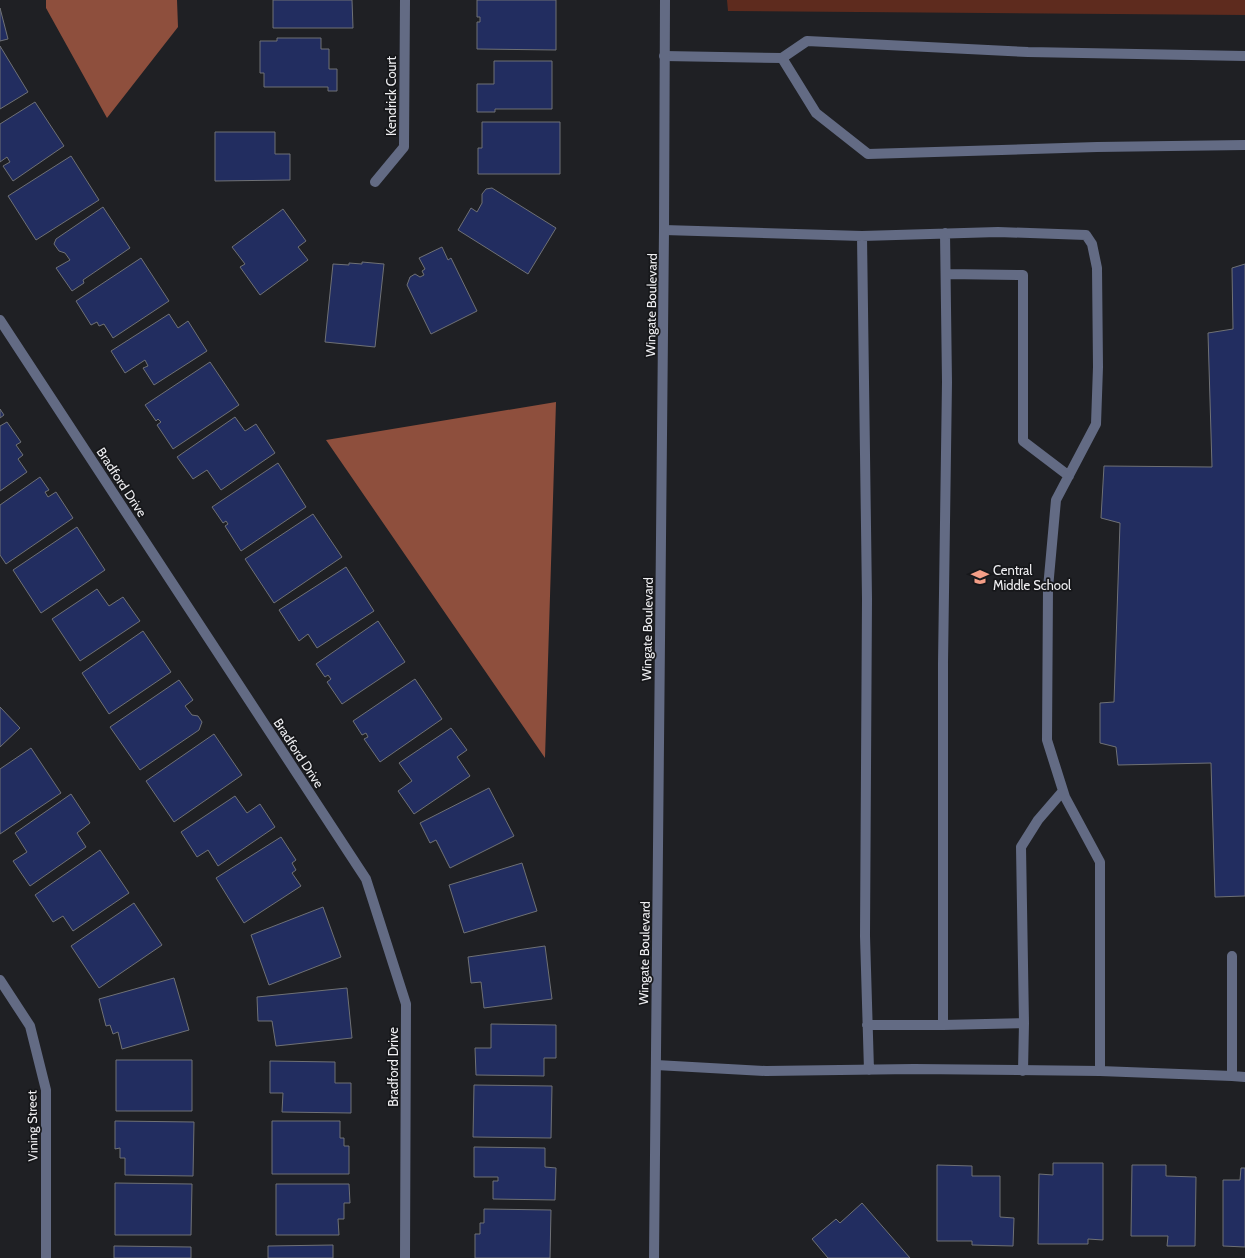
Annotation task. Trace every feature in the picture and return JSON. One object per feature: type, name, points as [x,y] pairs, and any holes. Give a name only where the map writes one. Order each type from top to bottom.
[{"type":"street","name":"Kendrick Court","points":[[375,182],[404,147],[405,0]]},
{"type":"street","name":"Wingate Boulevard","points":[[654,1258],[665,0]]},
{"type":"street","points":[[664,56],[782,58],[807,41],[1028,52],[1245,56]]},
{"type":"street","points":[[782,58],[816,113],[868,154],[1097,147],[1245,145]]},
{"type":"street","points":[[664,230],[862,236],[998,232],[1086,234],[1092,244],[1097,268],[1098,367],[1096,424],[1056,500],[1048,588],[1047,740],[1063,791],[1100,862],[1100,1071]]},
{"type":"street","points":[[943,1025],[943,663],[947,382],[945,233]]},
{"type":"street","points":[[862,236],[867,599],[866,936],[869,1070]]},
{"type":"street","points":[[946,274],[1023,275],[1023,441],[1069,476]]},
{"type":"street","name":"Bradford Drive","points":[[0,320],[366,879],[406,1004],[405,1258]]},
{"type":"street","points":[[1023,1071],[1024,1023],[1021,847],[1038,820],[1063,791]]},
{"type":"street","points":[[1232,956],[1232,1076]]},
{"type":"street","name":"Vining Street","points":[[0,980],[30,1026],[46,1090],[46,1258]]},
{"type":"street","points":[[867,1025],[1024,1023]]},
{"type":"street","points":[[656,1065],[766,1071],[1100,1071],[1245,1077]]},
{"type":"shaded area","points":[[46,0],[177,0],[178,27],[107,118],[46,8]]},
{"type":"shaded area","points":[[727,0],[1245,0],[1245,15],[728,11]]},
{"type":"shaded area","points":[[556,402],[545,758],[326,440]]},
{"type":"building","points":[[273,0],[352,0],[353,28],[273,28]]},
{"type":"building","points":[[477,0],[556,0],[556,50],[477,49],[477,22],[480,22],[480,17],[477,17]]},
{"type":"building","points":[[0,8],[8,39],[0,41]]},
{"type":"building","points":[[277,38],[321,38],[321,49],[329,49],[329,69],[337,69],[337,91],[328,91],[328,87],[264,87],[264,73],[260,73],[260,41],[277,41]]},
{"type":"building","points":[[0,46],[28,92],[0,109]]},
{"type":"building","points":[[494,61],[552,61],[552,109],[495,109],[495,112],[477,112],[477,84],[494,84]]},
{"type":"building","points":[[35,102],[64,146],[13,181],[3,166],[10,162],[7,157],[0,162],[0,124]]},
{"type":"building","points":[[482,122],[560,122],[560,174],[478,174],[478,148],[482,148]]},
{"type":"building","points":[[215,132],[275,132],[275,154],[290,154],[290,180],[215,181]]},
{"type":"building","points":[[71,156],[99,200],[36,240],[8,196]]},
{"type":"building","points":[[492,188],[556,228],[528,274],[458,230],[471,208],[477,212],[482,203],[482,194],[486,189]]},
{"type":"building","points":[[103,207],[130,248],[83,280],[84,283],[72,291],[56,268],[70,260],[65,253],[59,251],[54,244],[56,239]]},
{"type":"building","points":[[283,209],[306,241],[298,247],[308,260],[260,295],[240,267],[245,264],[232,247]]},
{"type":"building","points":[[442,247],[448,260],[451,258],[477,311],[431,334],[407,285],[410,277],[415,274],[420,277],[424,275],[422,271],[425,269],[419,258]]},
{"type":"building","points":[[141,258],[169,301],[113,338],[104,324],[99,326],[97,322],[91,325],[76,301]]},
{"type":"building","points":[[362,262],[384,264],[375,347],[325,342],[333,264],[349,265],[349,263],[362,264]]},
{"type":"building","points":[[1245,264],[1245,896],[1215,897],[1211,763],[1118,765],[1116,747],[1100,743],[1100,703],[1114,702],[1120,523],[1101,518],[1104,466],[1212,467],[1208,333],[1233,329],[1232,268]]},
{"type":"building","points":[[169,314],[178,328],[188,321],[207,351],[154,385],[143,368],[148,366],[145,360],[125,373],[111,351]]},
{"type":"building","points":[[210,362],[239,405],[173,449],[157,425],[161,422],[158,419],[156,421],[145,405]]},
{"type":"building","points":[[0,409],[4,415],[0,418]]},
{"type":"building","points":[[235,417],[245,431],[256,424],[275,453],[221,490],[207,470],[193,479],[177,457]]},
{"type":"building","points":[[7,422],[21,442],[16,445],[23,455],[18,459],[27,472],[0,491],[0,426]]},
{"type":"building","points":[[278,463],[306,507],[241,551],[225,526],[228,524],[226,521],[223,523],[212,507]]},
{"type":"building","points":[[40,477],[49,490],[45,492],[48,497],[56,492],[73,518],[6,564],[0,555],[0,505]]},
{"type":"building","points":[[313,514],[342,557],[274,603],[245,559]]},
{"type":"building","points":[[77,527],[105,570],[41,613],[13,570]]},
{"type":"building","points":[[346,567],[374,611],[317,648],[308,634],[299,641],[279,610]]},
{"type":"building","points":[[97,589],[109,606],[123,597],[140,621],[80,661],[52,619]]},
{"type":"building","points":[[378,621],[405,662],[342,704],[327,682],[331,679],[328,675],[325,677],[316,664]]},
{"type":"building","points":[[143,631],[171,672],[109,714],[82,673]]},
{"type":"building","points":[[415,679],[442,719],[380,762],[364,739],[368,737],[366,733],[362,735],[353,721]]},
{"type":"building","points":[[179,680],[193,700],[185,706],[192,715],[198,716],[202,722],[199,730],[140,770],[110,727]]},
{"type":"building","points":[[0,707],[20,728],[0,747]]},
{"type":"building","points":[[451,728],[467,750],[457,757],[470,776],[414,814],[398,791],[412,781],[399,763]]},
{"type":"building","points":[[214,734],[242,775],[174,822],[146,781]]},
{"type":"building","points":[[31,748],[61,793],[0,834],[0,769]]},
{"type":"building","points":[[489,788],[514,836],[450,868],[436,840],[430,843],[420,823]]},
{"type":"building","points":[[71,794],[90,823],[77,833],[86,847],[30,886],[13,861],[27,852],[15,833]]},
{"type":"building","points":[[235,796],[247,813],[260,804],[275,827],[218,866],[208,850],[197,857],[181,832]]},
{"type":"building","points":[[281,837],[296,860],[292,863],[296,870],[292,873],[301,886],[244,923],[216,878]]},
{"type":"building","points":[[100,850],[129,893],[73,931],[63,916],[53,922],[35,895]]},
{"type":"building","points":[[522,863],[537,911],[464,933],[449,885]]},
{"type":"building","points":[[134,903],[162,945],[99,988],[71,946]]},
{"type":"building","points":[[323,907],[341,957],[269,985],[251,935]]},
{"type":"building","points":[[545,946],[552,999],[484,1008],[481,982],[471,983],[468,957]]},
{"type":"building","points":[[174,978],[189,1030],[122,1049],[118,1032],[113,1034],[110,1025],[106,1026],[99,999]]},
{"type":"building","points":[[347,988],[352,1038],[276,1046],[272,1021],[258,1021],[257,997]]},
{"type":"building","points":[[491,1024],[556,1025],[556,1058],[544,1058],[544,1076],[476,1075],[475,1048],[491,1048]]},
{"type":"building","points":[[116,1060],[192,1060],[192,1111],[116,1111]]},
{"type":"building","points":[[270,1061],[335,1062],[335,1083],[351,1083],[351,1113],[282,1112],[283,1093],[270,1093]]},
{"type":"building","points":[[474,1085],[552,1086],[551,1138],[473,1137]]},
{"type":"building","points":[[115,1121],[194,1122],[193,1176],[125,1175],[125,1158],[120,1158],[120,1148],[115,1149]]},
{"type":"building","points":[[272,1121],[340,1121],[340,1138],[344,1138],[344,1146],[349,1146],[349,1174],[272,1174]]},
{"type":"building","points":[[474,1147],[545,1148],[545,1167],[556,1168],[555,1200],[493,1199],[493,1181],[498,1181],[498,1177],[474,1177]]},
{"type":"building","points":[[1053,1163],[1103,1163],[1103,1240],[1088,1239],[1088,1244],[1038,1244],[1039,1174],[1053,1175]]},
{"type":"building","points":[[937,1165],[972,1166],[972,1176],[1000,1176],[1000,1217],[1014,1218],[1013,1246],[972,1245],[972,1241],[937,1241]]},
{"type":"building","points":[[1132,1165],[1166,1165],[1166,1176],[1196,1177],[1195,1246],[1167,1246],[1168,1236],[1131,1236]]},
{"type":"building","points":[[1241,1168],[1245,1168],[1245,1247],[1223,1246],[1223,1180],[1240,1180]]},
{"type":"building","points":[[115,1183],[192,1184],[191,1235],[115,1235]]},
{"type":"building","points":[[276,1184],[349,1184],[350,1203],[344,1203],[344,1219],[338,1219],[339,1235],[276,1235]]},
{"type":"building","points":[[862,1203],[910,1258],[828,1258],[812,1239],[836,1219],[840,1223]]},
{"type":"building","points":[[484,1209],[551,1210],[550,1258],[475,1258],[475,1234],[480,1234],[480,1223],[484,1223]]},
{"type":"building","points":[[333,1245],[333,1258],[268,1258],[268,1246]]},
{"type":"building","points":[[114,1246],[191,1247],[191,1258],[114,1258]]},
{"type":"place","name":"Central Middle School","points":[[980,577]]}]
